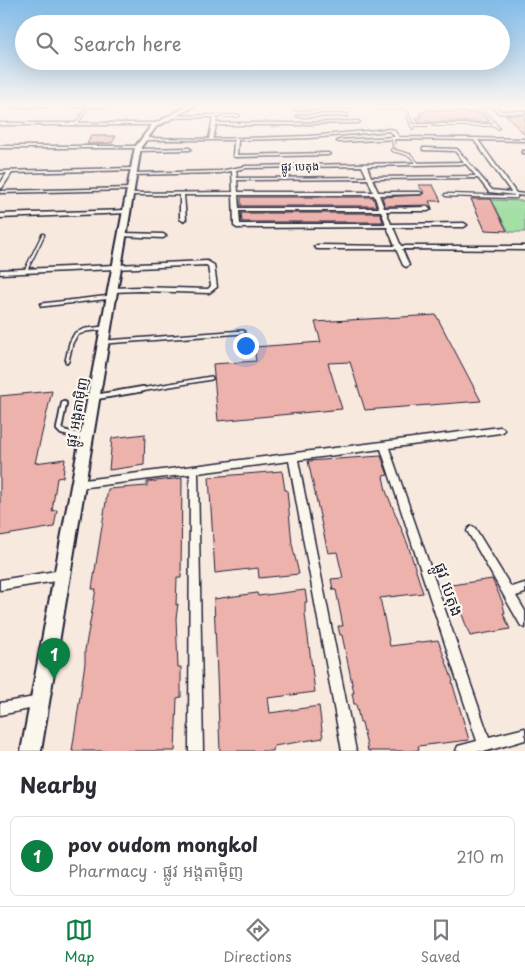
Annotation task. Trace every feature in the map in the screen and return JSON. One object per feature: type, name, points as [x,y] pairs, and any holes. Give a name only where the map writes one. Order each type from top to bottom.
[{"type":"street","name":"ផ្លូវ អង្តតាម៉ិញ","points":[[31,751],[130,192],[140,145],[143,141]]},
{"type":"street","points":[[0,147],[140,145],[196,141]]},
{"type":"street","points":[[236,141],[235,156],[328,154]]},
{"type":"street","points":[[477,141],[515,194]]},
{"type":"street","points":[[140,145],[189,150]]},
{"type":"street","points":[[424,149],[456,150],[492,192],[525,195]]},
{"type":"street","points":[[285,155],[290,179]]},
{"type":"street","name":"ផ្លូវ បេតុង","points":[[0,172],[220,172],[234,169],[287,166],[467,163]]},
{"type":"street","points":[[364,165],[406,265]]},
{"type":"street","points":[[234,169],[236,225],[240,227],[464,225]]},
{"type":"street","points":[[0,187],[10,172]]},
{"type":"street","points":[[234,179],[480,177]]},
{"type":"street","points":[[0,192],[182,194],[420,193]]},
{"type":"street","points":[[182,194],[183,219]]},
{"type":"street","points":[[236,210],[428,209]]},
{"type":"street","points":[[0,216],[127,212]]},
{"type":"street","points":[[123,235],[163,236]]},
{"type":"street","points":[[317,247],[525,248]]},
{"type":"street","points":[[0,272],[117,265],[210,263],[214,287],[209,291],[139,289],[112,294]]},
{"type":"street","points":[[79,484],[500,430]]},
{"type":"street","name":"ផ្លូវ បេតុង","points":[[384,445],[485,744]]},
{"type":"street","points":[[293,457],[349,751]]},
{"type":"street","points":[[194,469],[196,751]]},
{"type":"street","points":[[472,530],[525,622]]},
{"type":"street","points":[[0,585],[62,575]]},
{"type":"street","points":[[508,593],[525,588]]},
{"type":"street","points":[[0,709],[40,702]]},
{"type":"street","points":[[463,751],[525,734]]},
{"type":"lane","points":[[393,141],[394,147],[392,150],[410,155],[418,164]]},
{"type":"lane","points":[[446,195],[514,197],[516,196],[515,194]]},
{"type":"lane","points":[[26,270],[44,235]]},
{"type":"lane","points":[[42,305],[112,294]]},
{"type":"lane","points":[[67,361],[70,339],[74,334],[82,330],[106,328]]},
{"type":"lane","points":[[104,342],[243,332]]},
{"type":"lane","points":[[94,397],[211,378]]},
{"type":"lane","points":[[64,404],[59,429],[62,432],[87,438]]},
{"type":"green space","points":[[491,200],[525,201],[525,232],[509,232]]},
{"type":"building","points":[[88,141],[113,141],[112,143],[87,144]]},
{"type":"building","points":[[418,185],[433,185],[441,201],[429,201],[432,208],[428,205],[385,206],[382,197],[423,195],[424,192]]},
{"type":"building","points":[[241,197],[373,197],[376,206],[241,206]]},
{"type":"building","points":[[471,199],[491,199],[507,231],[485,230]]},
{"type":"building","points":[[241,213],[380,213],[383,222],[242,222]]},
{"type":"building","points":[[436,315],[481,401],[365,410],[350,362],[328,363],[342,409],[218,421],[213,364],[256,361],[254,347],[321,342],[315,322]]},
{"type":"building","points":[[52,391],[35,463],[65,459],[63,477],[57,478],[52,511],[57,510],[54,527],[0,536],[0,396]]},
{"type":"building","points":[[145,434],[144,465],[109,470],[112,438]]},
{"type":"building","points":[[381,456],[388,475],[383,476],[386,491],[408,545],[423,593],[380,598],[390,646],[438,640],[453,681],[469,740],[418,746],[419,750],[410,751],[368,751],[362,722],[360,722],[356,704],[354,704],[352,693],[354,693],[342,635],[340,635],[338,626],[343,626],[336,590],[333,590],[331,579],[343,578],[337,552],[328,553],[308,461]]},
{"type":"building","points":[[282,471],[285,490],[287,490],[292,544],[299,574],[259,578],[258,568],[215,573],[209,477]]},
{"type":"building","points":[[182,478],[181,578],[177,578],[176,605],[178,604],[176,618],[178,667],[181,667],[181,697],[177,698],[175,751],[72,751],[85,663],[85,650],[96,589],[92,589],[108,489],[147,486],[147,482]]},
{"type":"building","points":[[492,579],[502,601],[505,613],[503,613],[510,629],[470,636],[451,585]]},
{"type":"building","points":[[305,590],[307,602],[305,602],[305,614],[315,692],[268,698],[270,713],[319,706],[323,738],[274,746],[273,751],[220,751],[214,599],[257,593],[258,596]]},
{"type":"place","name":"pov oudom mongkol","points":[[54,679]]}]
